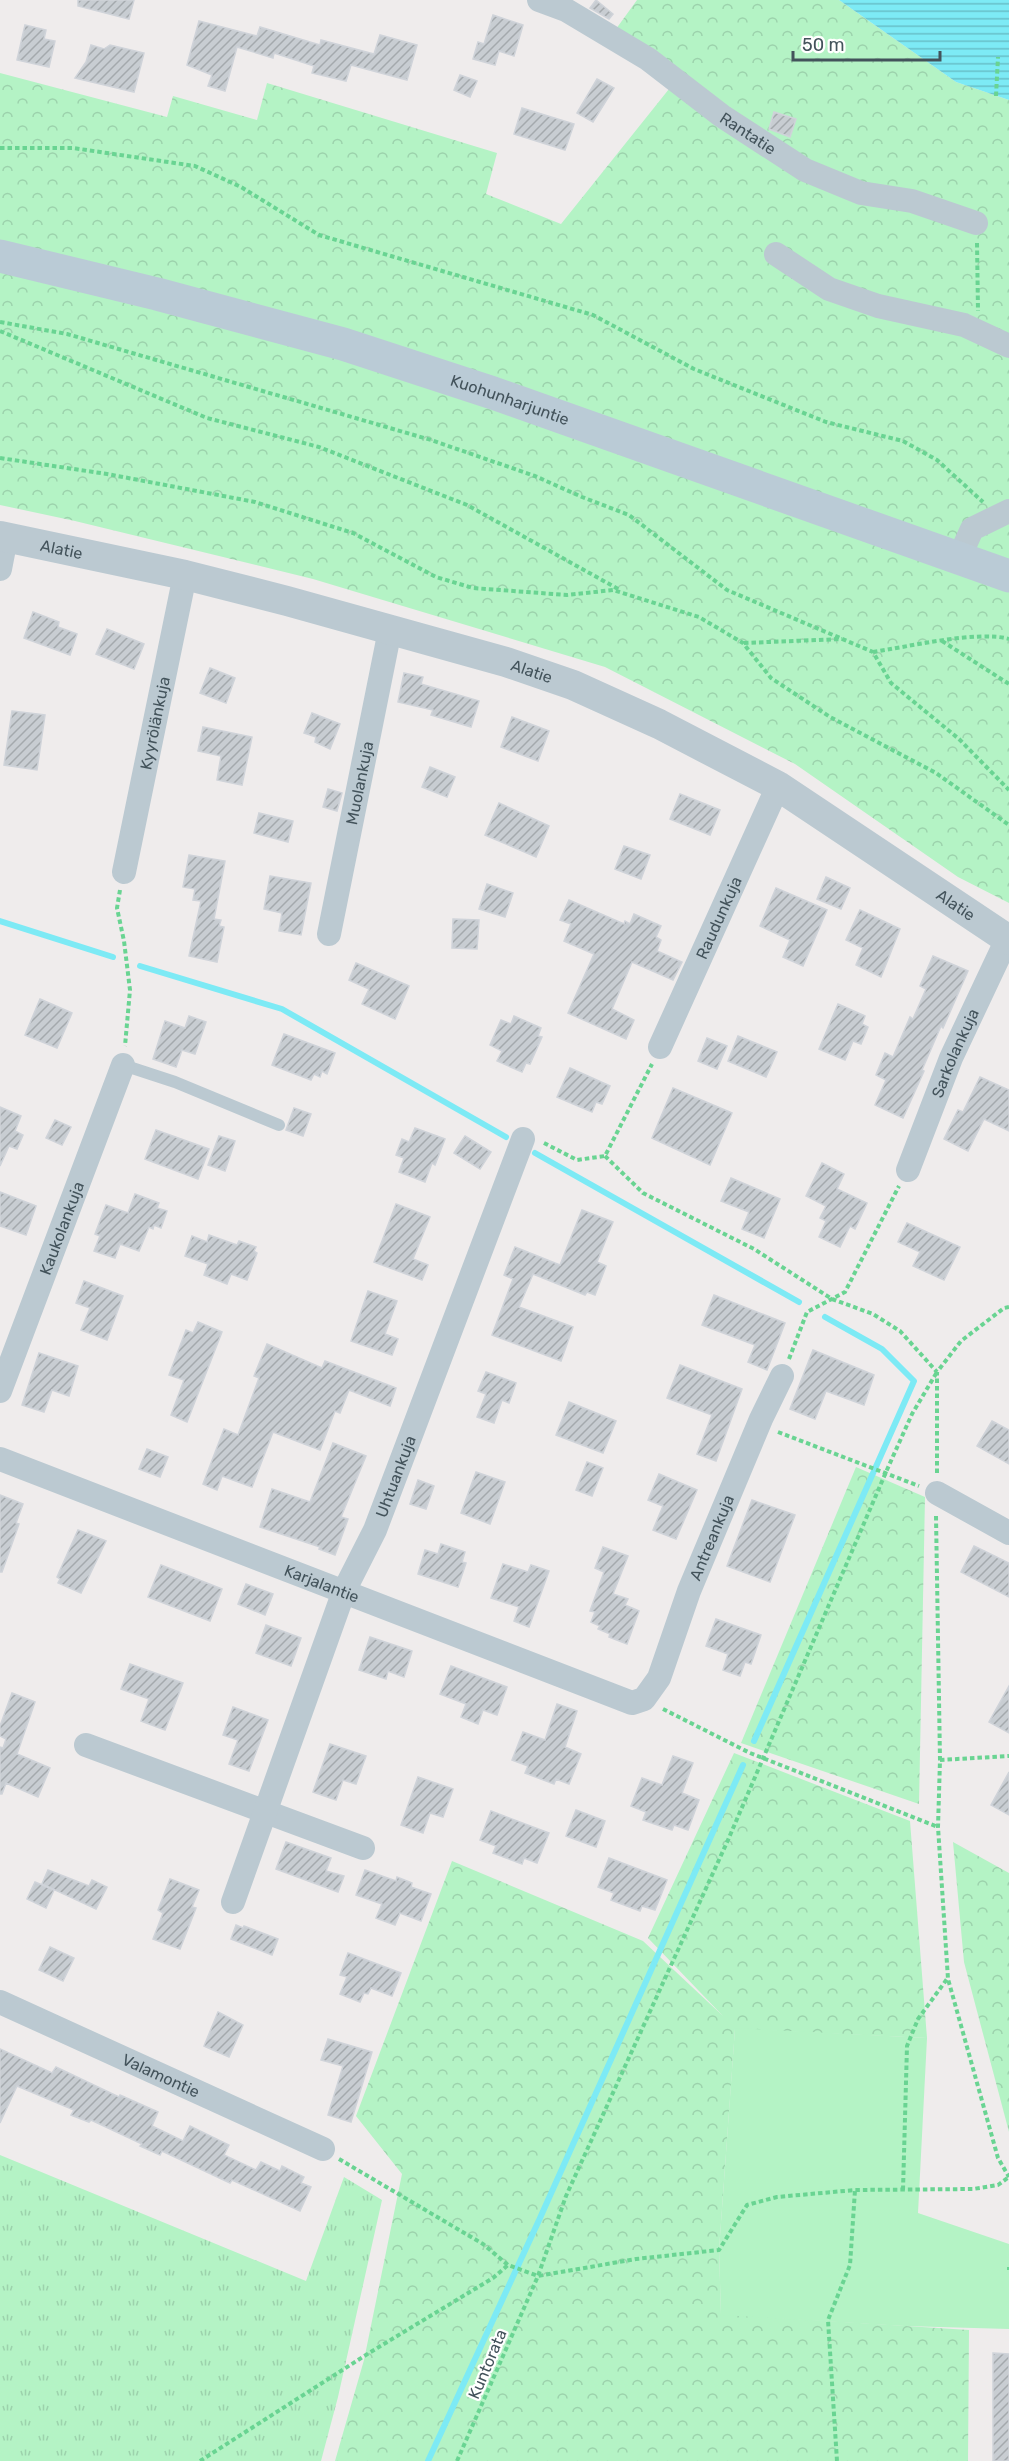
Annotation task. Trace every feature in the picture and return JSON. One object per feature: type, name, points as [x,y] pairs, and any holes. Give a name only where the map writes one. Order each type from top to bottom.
[{"type":"main road","name":"Kuohunharjuntie","points":[[0,256],[157,294],[343,344],[494,393],[1009,576]]},
{"type":"street","name":"Rantatie","points":[[539,0],[566,10],[648,59],[722,116],[805,170],[861,193],[912,201],[976,223]]},
{"type":"street","points":[[776,254],[829,289],[878,306],[971,329],[1009,346]]},
{"type":"street","points":[[959,558],[972,529],[1008,511]]},
{"type":"street","points":[[0,569],[3,537]]},
{"type":"street","name":"Alatie","points":[[3,537],[185,575],[506,662],[573,685],[659,724],[778,786],[1008,940]]},
{"type":"street","name":"Kyyrölänkuja","points":[[124,872],[185,575]]},
{"type":"street","name":"Muolankuja","points":[[329,933],[390,630]]},
{"type":"street","name":"Raudunkuja","points":[[660,1047],[778,786]]},
{"type":"street","name":"Sarkolankuja","points":[[908,1170],[951,1058],[1008,940]]},
{"type":"street","name":"Kaukolankuja","points":[[0,1391],[123,1065]]},
{"type":"street","name":"Uhtuankuja","points":[[233,1902],[344,1591],[375,1530],[523,1139]]},
{"type":"street","name":"Antreankuja","points":[[644,1699],[659,1678],[689,1591],[761,1419],[782,1376]]},
{"type":"street","name":"Karjalantie","points":[[0,1459],[632,1703],[644,1699]]},
{"type":"street","points":[[937,1493],[1009,1533]]},
{"type":"street","points":[[87,1745],[363,1848]]},
{"type":"street","name":"Valamontie","points":[[0,2002],[323,2149]]},
{"type":"lane","points":[[123,1065],[175,1082],[279,1125]]},
{"type":"path","points":[[996,96],[998,57]]},
{"type":"path","points":[[0,148],[73,148],[195,166],[241,187],[319,235],[593,315],[705,374],[826,422],[903,441],[937,460],[986,504],[1008,511]]},
{"type":"path","points":[[971,329],[976,223]]},
{"type":"path","points":[[0,322],[67,334],[419,437],[535,476],[629,515],[727,590],[873,652],[942,640],[997,636],[1009,639]]},
{"type":"path","points":[[0,331],[207,418],[319,447],[467,505],[629,595]]},
{"type":"path","points":[[0,458],[107,474],[255,502],[353,533],[436,577],[473,588],[567,595],[613,590],[699,617],[743,643],[771,678],[830,717],[936,773],[1009,825]]},
{"type":"path","points":[[743,643],[844,639]]},
{"type":"path","points":[[942,640],[1009,684]]},
{"type":"path","points":[[873,652],[891,683],[959,739],[1009,790]]},
{"type":"path","points":[[123,1065],[130,990],[117,908],[124,872]]},
{"type":"path","points":[[605,1156],[660,1047]]},
{"type":"path","points":[[523,1139],[540,1141],[577,1160],[605,1156]]},
{"type":"path","points":[[323,2149],[483,2244],[508,2265],[538,2276],[636,2259],[719,2250],[747,2205],[777,2197],[855,2190],[973,2189],[998,2185],[1009,2178],[998,2158],[948,1979],[938,1827],[935,1568],[937,1372],[900,1331],[873,1314],[832,1299],[754,1249],[643,1193],[605,1156]]},
{"type":"path","points":[[782,1376],[807,1312],[845,1292],[908,1170]]},
{"type":"path","name":"Kuntorata","points":[[457,2461],[538,2276],[566,2196],[763,1759],[884,1471],[912,1414],[937,1372],[961,1341],[1004,1308],[1009,1307]]},
{"type":"path","points":[[761,1419],[776,1432],[937,1493]]},
{"type":"path","points":[[644,1699],[763,1759],[938,1827]]},
{"type":"path","points":[[939,1760],[1009,1756]]},
{"type":"path","points":[[903,2190],[907,2046],[918,2019],[938,1989],[948,1979]]},
{"type":"path","points":[[837,2461],[828,2320],[850,2265],[855,2190]]},
{"type":"path","points":[[200,2461],[369,2353],[493,2278],[508,2265]]},
{"type":"green space","points":[[637,0],[839,0],[956,82],[1009,100],[1009,903],[958,877],[795,764],[605,667],[313,579],[0,505],[0,73],[167,117],[173,96],[257,120],[267,83],[497,153],[486,194],[561,224],[669,89],[608,40]]},
{"type":"green space","points":[[856,1467],[925,1497],[919,1804],[741,1743]]},
{"type":"green space","points":[[734,1753],[910,1821],[927,2038],[735,2029],[719,2250],[721,2314],[969,2330],[968,2461],[335,2461],[364,2360],[402,2174],[356,2116],[452,1861],[643,1941],[723,2016],[648,1938]]},
{"type":"green space","points":[[953,1842],[1009,1873],[1009,2132],[964,1962]]},
{"type":"green space","points":[[735,2028],[927,2038],[918,2213],[1009,2244],[1009,2329],[904,2326],[721,2315],[719,2250]]},
{"type":"green space","points":[[0,2155],[306,2281],[344,2177],[382,2200],[338,2397],[321,2461],[0,2461]]},
{"type":"water","points":[[839,0],[1009,0],[1009,100],[956,82]]},
{"type":"building","points":[[78,0],[134,0],[129,19],[78,6]]},
{"type":"building","points":[[596,0],[613,14],[609,19],[590,8]]},
{"type":"building","points":[[493,15],[523,25],[514,56],[499,51],[495,65],[473,59],[478,42],[484,44]]},
{"type":"building","points":[[199,21],[257,36],[260,27],[320,45],[321,40],[374,54],[380,35],[417,45],[407,80],[351,65],[346,81],[312,73],[314,66],[274,53],[273,58],[237,47],[225,91],[208,86],[212,75],[187,65]]},
{"type":"building","points":[[25,25],[46,30],[44,39],[55,41],[49,67],[17,60]]},
{"type":"building","points":[[91,45],[104,49],[110,45],[144,53],[134,92],[75,78],[86,62]]},
{"type":"building","points":[[460,75],[477,81],[470,97],[454,90]]},
{"type":"building","points":[[597,79],[614,88],[593,122],[577,113]]},
{"type":"building","points":[[522,108],[574,124],[565,150],[514,134]]},
{"type":"building","points":[[774,112],[796,119],[790,137],[769,129]]},
{"type":"building","points":[[33,612],[59,622],[58,627],[77,634],[70,655],[24,638]]},
{"type":"building","points":[[107,629],[144,644],[134,669],[96,654]]},
{"type":"building","points":[[210,668],[235,678],[226,703],[200,693]]},
{"type":"building","points":[[404,673],[423,677],[421,684],[479,701],[471,727],[431,715],[433,710],[398,702]]},
{"type":"building","points":[[12,711],[45,715],[37,770],[4,765]]},
{"type":"building","points":[[312,713],[340,724],[330,749],[315,742],[316,737],[304,733]]},
{"type":"building","points":[[512,717],[549,731],[538,761],[501,747]]},
{"type":"building","points":[[203,727],[252,737],[242,785],[217,780],[221,756],[198,751]]},
{"type":"building","points":[[430,767],[455,777],[447,797],[422,787]]},
{"type":"building","points":[[328,789],[342,793],[337,811],[323,807]]},
{"type":"building","points":[[680,794],[720,810],[710,835],[670,819]]},
{"type":"building","points":[[499,803],[549,826],[536,857],[485,835]]},
{"type":"building","points":[[259,813],[293,821],[288,842],[254,833]]},
{"type":"building","points":[[624,846],[650,855],[641,879],[615,869]]},
{"type":"building","points":[[189,855],[225,861],[214,919],[221,920],[219,926],[224,927],[217,962],[189,956],[201,901],[193,900],[195,889],[183,887]]},
{"type":"building","points":[[270,876],[311,883],[301,935],[279,931],[282,913],[264,909]]},
{"type":"building","points":[[826,877],[850,888],[841,909],[817,899]]},
{"type":"building","points":[[487,884],[513,893],[505,917],[479,909]]},
{"type":"building","points":[[776,888],[827,910],[803,966],[783,957],[790,940],[760,926]]},
{"type":"building","points":[[569,900],[624,924],[625,921],[630,924],[634,914],[661,926],[656,937],[661,940],[657,951],[682,962],[673,980],[632,962],[612,1009],[634,1020],[626,1039],[568,1013],[594,954],[564,941],[571,924],[560,920]]},
{"type":"building","points":[[860,910],[900,929],[881,977],[856,965],[863,948],[846,940]]},
{"type":"building","points":[[453,919],[479,920],[477,949],[452,948]]},
{"type":"building","points":[[933,956],[968,971],[943,1028],[941,1026],[903,1118],[875,1105],[886,1080],[876,1075],[885,1053],[893,1057],[910,1017],[913,1019],[926,989],[920,986]]},
{"type":"building","points":[[356,963],[409,986],[395,1019],[362,1004],[369,989],[349,980]]},
{"type":"building","points":[[40,999],[72,1013],[57,1048],[25,1035]]},
{"type":"building","points":[[838,1004],[865,1016],[862,1024],[868,1027],[861,1044],[853,1041],[845,1060],[819,1049]]},
{"type":"building","points":[[189,1016],[206,1022],[195,1054],[182,1050],[176,1067],[153,1059],[165,1021],[185,1028]]},
{"type":"building","points":[[514,1016],[541,1028],[538,1036],[542,1037],[530,1064],[526,1063],[522,1072],[497,1061],[502,1051],[490,1045],[501,1020],[511,1024]]},
{"type":"building","points":[[284,1034],[335,1053],[327,1074],[322,1071],[320,1077],[314,1074],[311,1080],[272,1065]]},
{"type":"building","points":[[738,1036],[777,1052],[766,1077],[728,1061]]},
{"type":"building","points":[[707,1038],[727,1046],[717,1069],[698,1061]]},
{"type":"building","points":[[570,1068],[610,1086],[602,1104],[596,1102],[592,1112],[557,1097]]},
{"type":"building","points":[[980,1077],[1009,1090],[1009,1131],[984,1119],[968,1151],[944,1139],[958,1110],[963,1112]]},
{"type":"building","points":[[673,1088],[732,1113],[710,1165],[652,1138]]},
{"type":"building","points":[[0,1107],[21,1116],[15,1131],[23,1135],[17,1149],[9,1146],[0,1166]]},
{"type":"building","points":[[294,1108],[311,1114],[303,1136],[286,1130]]},
{"type":"building","points":[[55,1120],[71,1127],[62,1145],[46,1138]]},
{"type":"building","points":[[415,1128],[445,1139],[435,1165],[432,1163],[425,1182],[399,1172],[404,1158],[396,1155],[402,1139],[409,1142]]},
{"type":"building","points":[[156,1130],[209,1149],[198,1179],[145,1159]]},
{"type":"building","points":[[219,1136],[235,1141],[225,1171],[208,1165]]},
{"type":"building","points":[[465,1136],[491,1152],[480,1169],[454,1153]]},
{"type":"building","points":[[822,1163],[844,1174],[837,1189],[867,1203],[855,1229],[850,1226],[840,1247],[819,1237],[826,1221],[820,1218],[826,1206],[806,1196]]},
{"type":"building","points":[[731,1178],[780,1199],[764,1238],[742,1229],[749,1212],[721,1201]]},
{"type":"building","points":[[0,1192],[36,1206],[26,1235],[0,1226]]},
{"type":"building","points":[[135,1194],[159,1203],[157,1208],[167,1211],[161,1228],[154,1225],[153,1229],[149,1227],[139,1251],[120,1244],[115,1258],[94,1251],[100,1236],[95,1234],[106,1205],[128,1213]]},
{"type":"building","points":[[396,1204],[430,1217],[413,1259],[428,1265],[422,1280],[374,1262]]},
{"type":"building","points":[[582,1210],[613,1222],[597,1262],[606,1266],[595,1295],[587,1292],[585,1295],[533,1274],[519,1307],[573,1327],[561,1361],[492,1335],[513,1279],[504,1275],[515,1247],[560,1265]]},
{"type":"building","points":[[907,1223],[960,1247],[944,1280],[913,1266],[920,1252],[898,1242]]},
{"type":"building","points":[[209,1235],[237,1245],[239,1241],[256,1247],[254,1251],[257,1253],[247,1280],[231,1274],[227,1284],[204,1275],[208,1264],[185,1256],[192,1236],[207,1242]]},
{"type":"building","points":[[84,1281],[123,1296],[107,1340],[81,1330],[90,1308],[76,1303]]},
{"type":"building","points":[[368,1291],[397,1301],[385,1334],[398,1339],[392,1355],[351,1341]]},
{"type":"building","points":[[714,1295],[785,1323],[767,1370],[748,1362],[755,1345],[702,1325]]},
{"type":"building","points":[[198,1322],[222,1332],[187,1422],[171,1415],[184,1380],[169,1375],[186,1330],[193,1333]]},
{"type":"building","points":[[267,1344],[322,1368],[325,1361],[396,1388],[390,1406],[349,1390],[340,1413],[335,1411],[320,1450],[273,1432],[252,1487],[222,1476],[217,1490],[203,1484],[224,1429],[238,1435],[259,1378],[254,1376]]},
{"type":"building","points":[[813,1350],[874,1375],[864,1405],[826,1391],[815,1419],[790,1409]]},
{"type":"building","points":[[39,1353],[78,1366],[69,1396],[52,1390],[44,1412],[22,1405]]},
{"type":"building","points":[[680,1365],[742,1389],[716,1461],[697,1454],[712,1415],[667,1398]]},
{"type":"building","points":[[486,1372],[516,1383],[509,1403],[502,1400],[494,1423],[477,1417],[486,1394],[478,1391]]},
{"type":"building","points":[[569,1402],[616,1421],[603,1453],[556,1435]]},
{"type":"building","points":[[992,1421],[1009,1430],[1009,1464],[977,1446]]},
{"type":"building","points":[[333,1443],[366,1456],[341,1517],[348,1519],[335,1555],[319,1549],[320,1547],[260,1527],[272,1489],[310,1502]]},
{"type":"building","points":[[147,1449],[168,1457],[160,1477],[139,1469]]},
{"type":"building","points":[[587,1462],[603,1468],[592,1496],[576,1490]]},
{"type":"building","points":[[476,1472],[505,1482],[490,1524],[461,1513]]},
{"type":"building","points":[[659,1474],[697,1490],[676,1539],[653,1530],[663,1506],[648,1500]]},
{"type":"building","points":[[418,1480],[434,1486],[426,1509],[410,1504]]},
{"type":"building","points":[[0,1495],[23,1504],[16,1523],[19,1524],[2,1572],[0,1572]]},
{"type":"building","points":[[752,1500],[795,1515],[770,1582],[727,1566]]},
{"type":"building","points":[[78,1530],[106,1541],[81,1593],[58,1583],[60,1579],[57,1577]]},
{"type":"building","points":[[441,1544],[465,1552],[462,1562],[466,1563],[458,1587],[418,1574],[425,1550],[438,1554]]},
{"type":"building","points":[[974,1546],[1009,1563],[1009,1597],[961,1572]]},
{"type":"building","points":[[603,1547],[628,1556],[613,1594],[628,1599],[625,1605],[639,1611],[627,1644],[609,1637],[610,1634],[598,1629],[600,1626],[591,1622],[595,1612],[590,1611],[604,1572],[595,1568]]},
{"type":"building","points":[[503,1564],[528,1572],[531,1565],[549,1571],[529,1627],[514,1621],[519,1607],[491,1598]]},
{"type":"building","points":[[161,1565],[222,1589],[210,1621],[148,1597]]},
{"type":"building","points":[[246,1584],[273,1594],[265,1615],[238,1604]]},
{"type":"building","points":[[716,1619],[761,1635],[751,1664],[745,1662],[740,1676],[723,1670],[728,1654],[706,1646]]},
{"type":"building","points":[[266,1625],[301,1638],[291,1666],[256,1653]]},
{"type":"building","points":[[370,1637],[412,1651],[404,1677],[388,1671],[386,1679],[359,1670]]},
{"type":"building","points":[[130,1664],[183,1683],[165,1730],[141,1721],[149,1699],[121,1689]]},
{"type":"building","points":[[451,1666],[507,1687],[497,1715],[483,1710],[478,1724],[461,1717],[466,1704],[440,1694]]},
{"type":"building","points":[[1009,1686],[1009,1733],[989,1722]]},
{"type":"building","points":[[12,1693],[35,1702],[17,1754],[50,1768],[38,1797],[6,1783],[0,1794],[0,1747],[3,1748],[6,1739],[0,1736],[0,1726]]},
{"type":"building","points":[[557,1704],[577,1711],[565,1747],[581,1754],[569,1784],[556,1779],[554,1784],[525,1773],[528,1766],[512,1760],[523,1732],[545,1740]]},
{"type":"building","points":[[233,1707],[268,1720],[249,1771],[229,1764],[238,1740],[223,1735]]},
{"type":"building","points":[[330,1744],[366,1756],[356,1784],[343,1780],[336,1800],[313,1792]]},
{"type":"building","points":[[673,1756],[693,1763],[682,1793],[699,1800],[688,1830],[674,1825],[672,1830],[643,1820],[646,1812],[631,1806],[642,1778],[662,1785]]},
{"type":"building","points":[[1009,1772],[1009,1815],[991,1805]]},
{"type":"building","points":[[418,1777],[453,1789],[443,1817],[430,1813],[423,1833],[401,1825]]},
{"type":"building","points":[[576,1810],[605,1821],[596,1847],[566,1836]]},
{"type":"building","points":[[491,1811],[549,1833],[537,1863],[524,1858],[522,1864],[493,1853],[496,1846],[480,1840]]},
{"type":"building","points":[[286,1842],[331,1858],[326,1871],[344,1876],[338,1892],[276,1869]]},
{"type":"building","points":[[609,1858],[667,1880],[655,1910],[642,1906],[640,1911],[611,1900],[614,1893],[598,1887]]},
{"type":"building","points":[[48,1870],[89,1886],[92,1880],[107,1887],[96,1909],[42,1884]]},
{"type":"building","points":[[365,1870],[396,1881],[397,1877],[412,1883],[411,1887],[431,1894],[421,1921],[400,1913],[395,1925],[376,1918],[382,1904],[356,1895]]},
{"type":"building","points":[[170,1879],[199,1890],[192,1907],[196,1908],[180,1949],[153,1939],[163,1913],[158,1910]]},
{"type":"building","points":[[35,1882],[54,1890],[46,1908],[27,1899]]},
{"type":"building","points":[[236,1925],[278,1939],[272,1955],[231,1939]]},
{"type":"building","points":[[50,1947],[74,1958],[63,1981],[39,1970]]},
{"type":"building","points":[[348,1953],[401,1973],[392,1996],[371,1988],[368,1994],[364,1993],[360,2002],[340,1994],[347,1977],[340,1975]]},
{"type":"building","points":[[218,2012],[243,2025],[229,2057],[204,2046]]},
{"type":"building","points":[[328,2039],[372,2052],[351,2122],[328,2115],[343,2066],[321,2060]]},
{"type":"building","points":[[0,2049],[52,2073],[56,2067],[119,2097],[120,2095],[158,2112],[152,2126],[183,2141],[190,2126],[229,2145],[224,2155],[256,2170],[261,2162],[280,2171],[282,2166],[304,2177],[301,2183],[311,2187],[300,2211],[232,2180],[230,2183],[162,2151],[160,2155],[91,2120],[89,2122],[71,2115],[74,2110],[17,2086],[0,2123]]},
{"type":"building","points":[[993,2353],[1009,2354],[1009,2461],[993,2461]]},
{"type":"waterway","points":[[0,921],[113,957]]},
{"type":"waterway","points":[[140,966],[282,1009],[506,1137]]},
{"type":"waterway","points":[[535,1153],[799,1302]]},
{"type":"waterway","points":[[754,1741],[914,1381],[882,1349],[825,1317]]},
{"type":"waterway","points":[[428,2461],[540,2218],[743,1765]]}]
